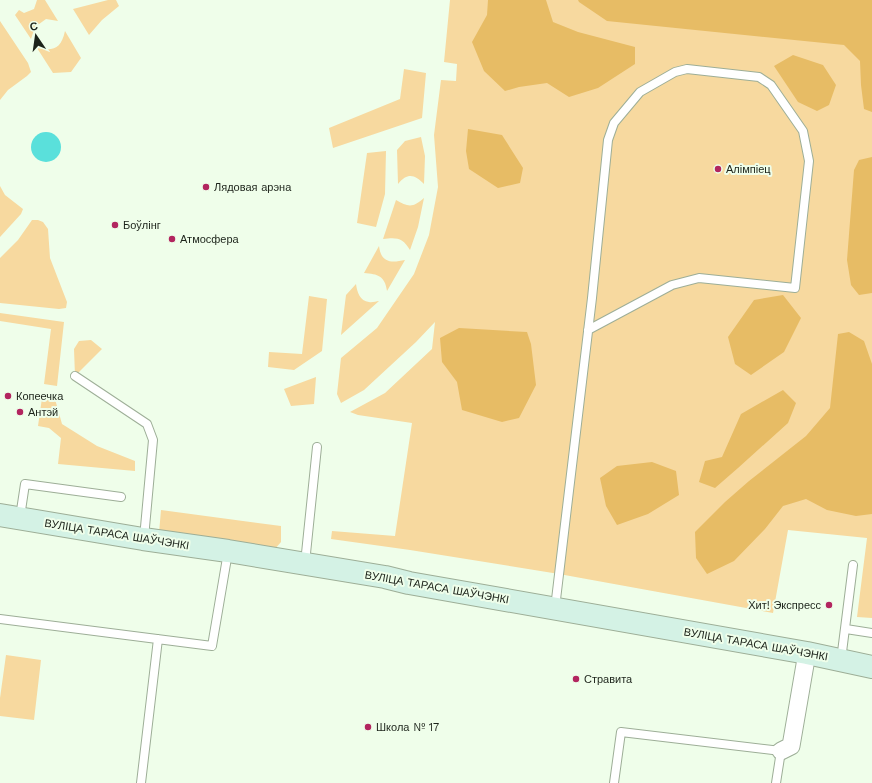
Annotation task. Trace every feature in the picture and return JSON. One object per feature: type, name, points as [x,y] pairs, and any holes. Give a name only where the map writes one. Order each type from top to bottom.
[{"type":"street","name":"ВУЛІЦА ТАРАСА ШАЎЧЭНКІ","points":[[10,517],[378,576],[807,653],[872,667]]},
{"type":"street","points":[[781,751],[791,746],[807,653]]},
{"type":"lane","points":[[555,608],[588,330],[608,140],[614,123],[640,92],[675,72],[688,70],[759,77],[771,85],[803,131],[809,161],[795,288],[699,278],[672,285],[588,330]]},
{"type":"lane","points":[[75,376],[147,424],[153,440],[144,539]]},
{"type":"lane","points":[[305,564],[317,447]]},
{"type":"lane","points":[[10,517],[25,484],[121,497]]},
{"type":"lane","points":[[0,619],[212,646],[228,551]]},
{"type":"lane","points":[[841,660],[853,565]]},
{"type":"lane","points":[[846,629],[872,633]]},
{"type":"lane","points":[[141,783],[158,639]]},
{"type":"lane","points":[[614,783],[621,732],[781,751],[776,783]]},
{"type":"shaded area","points":[[37,0],[45,0],[58,21],[46,19],[35,27],[31,39],[15,15],[19,10],[24,13],[34,9]]},
{"type":"shaded area","points":[[108,0],[116,0],[119,6],[102,20],[89,35],[73,9]]},
{"type":"shaded area","points":[[450,0],[872,0],[872,618],[857,617],[867,538],[788,530],[773,613],[559,574],[331,539],[332,531],[395,536],[412,423],[358,415],[350,412],[385,393],[432,349],[435,322],[416,342],[364,390],[341,403],[337,394],[341,358],[377,328],[414,274],[429,235],[438,187],[434,135],[441,80],[456,81],[457,64],[444,62]]},
{"type":"shaded area","points":[[488,0],[546,0],[553,22],[578,32],[635,47],[635,64],[598,88],[569,97],[547,83],[519,87],[505,91],[484,71],[472,42],[487,15]]},
{"type":"shaded area","points":[[578,0],[872,0],[872,112],[864,109],[860,61],[844,45],[607,21]]},
{"type":"shaded area","points":[[0,21],[28,63],[31,72],[8,90],[0,100]]},
{"type":"shaded area","points":[[65,31],[81,58],[71,72],[53,73],[37,48],[52,49],[56,47],[61,42]]},
{"type":"shaded area","points":[[793,55],[823,65],[836,85],[829,105],[817,111],[798,102],[774,66]]},
{"type":"shaded area","points":[[404,69],[426,73],[422,118],[333,148],[329,128],[400,99]]},
{"type":"shaded area","points":[[468,129],[502,135],[523,168],[520,183],[498,188],[469,169],[466,151]]},
{"type":"shaded area","points":[[421,137],[425,156],[424,184],[414,177],[408,176],[398,184],[397,150],[405,141]]},
{"type":"shaded area","points":[[386,151],[385,194],[376,227],[357,223],[367,153]]},
{"type":"shaded area","points":[[872,157],[872,293],[859,295],[851,285],[847,260],[854,170],[859,160]]},
{"type":"shaded area","points":[[0,186],[5,195],[23,209],[21,214],[0,237]]},
{"type":"shaded area","points":[[424,198],[418,227],[410,250],[405,243],[399,239],[383,239],[396,200],[407,205],[413,205],[417,204]]},
{"type":"shaded area","points":[[32,220],[43,222],[48,229],[50,258],[67,302],[66,308],[59,309],[0,303],[0,258],[18,240]]},
{"type":"shaded area","points":[[379,246],[380,252],[384,259],[391,261],[405,260],[387,291],[383,279],[377,275],[364,273]]},
{"type":"shaded area","points":[[356,284],[358,293],[363,300],[370,302],[379,301],[341,335],[346,295]]},
{"type":"shaded area","points":[[783,295],[801,318],[784,352],[751,375],[735,364],[728,337],[754,300]]},
{"type":"shaded area","points":[[309,296],[327,299],[322,351],[294,370],[268,367],[269,352],[302,354]]},
{"type":"shaded area","points":[[0,313],[64,322],[57,386],[44,384],[51,329],[0,321]]},
{"type":"shaded area","points":[[459,328],[527,332],[531,344],[536,385],[519,418],[502,422],[462,410],[457,382],[442,362],[440,338]]},
{"type":"shaded area","points":[[849,332],[864,341],[872,364],[872,514],[856,516],[827,510],[806,499],[783,506],[765,529],[734,561],[707,574],[696,558],[695,532],[725,502],[749,481],[806,436],[830,408],[838,334]]},
{"type":"shaded area","points":[[91,340],[102,349],[75,376],[74,349],[79,341]]},
{"type":"shaded area","points":[[316,377],[314,404],[291,406],[284,389]]},
{"type":"shaded area","points":[[783,390],[796,403],[788,423],[715,488],[699,482],[705,461],[722,457],[741,414]]},
{"type":"shaded area","points":[[42,398],[55,399],[62,424],[97,446],[135,461],[135,471],[58,464],[61,438],[49,428],[38,426]]},
{"type":"shaded area","points":[[652,462],[676,471],[679,495],[648,514],[617,525],[606,506],[600,478],[617,466]]},
{"type":"shaded area","points":[[161,510],[281,526],[281,542],[274,550],[159,533]]},
{"type":"shaded area","points":[[6,655],[41,660],[34,720],[0,716],[0,698]]},
{"type":"water","points":[[46,132],[57,136],[61,147],[57,158],[46,162],[35,158],[31,147],[35,136]]},
{"type":"place","name":"Алімпіец","points":[[718,169]]},
{"type":"place","name":"Лядовая арэна","points":[[206,187]]},
{"type":"place","name":"Боўлінг","points":[[115,225]]},
{"type":"place","name":"Атмосфера","points":[[172,239]]},
{"type":"place","name":"Копеечка","points":[[8,396]]},
{"type":"place","name":"Антэй","points":[[20,412]]},
{"type":"place","name":"Хит! Экспресс","points":[[829,605]]},
{"type":"place","name":"Стравита","points":[[576,679]]},
{"type":"place","name":"Школа № 17","points":[[368,727]]}]
